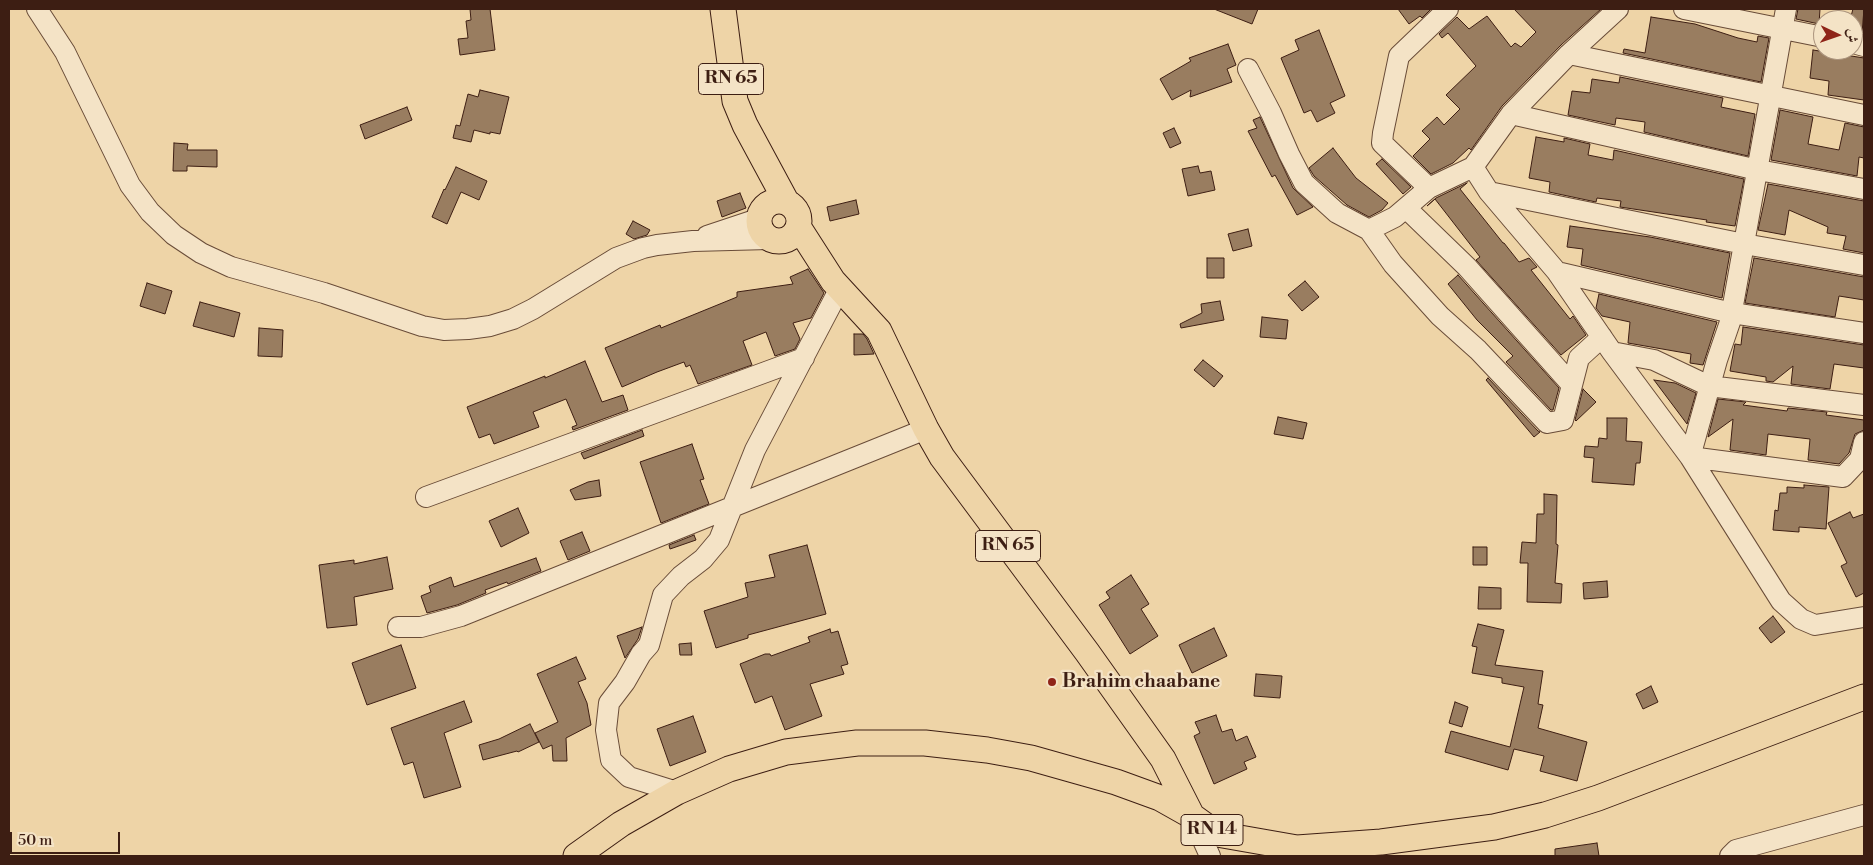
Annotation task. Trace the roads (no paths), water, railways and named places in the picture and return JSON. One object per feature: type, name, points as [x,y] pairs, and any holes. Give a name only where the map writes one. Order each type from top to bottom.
[{"type":"main road","name":"RN 65","points":[[723,9],[735,101],[756,146],[786,201],[793,205],[798,212],[800,220],[798,228],[834,281],[879,331],[926,429],[942,457],[1087,652],[1163,759],[1192,816]]},
{"type":"main road","name":"RN 65","points":[[756,146],[765,228],[834,281]]},
{"type":"main road","points":[[786,201],[770,202],[764,207],[765,228],[789,239],[798,228]]},
{"type":"main road","name":"RN 14","points":[[576,856],[621,824],[676,792],[729,769],[786,752],[857,743],[925,744],[987,750],[1031,758],[1116,782],[1160,798],[1192,816],[1217,834],[1297,848],[1381,842],[1494,827],[1545,815],[1598,798],[1864,697]]},
{"type":"street","points":[[37,9],[65,52],[130,185],[150,212],[174,235],[194,248],[232,267],[331,295],[422,326],[444,330],[490,326],[513,319],[533,309],[604,265],[629,252],[657,245],[693,242],[765,228]]},
{"type":"street","points":[[1429,188],[1382,143],[1383,133],[1399,56],[1448,9]]},
{"type":"street","points":[[1369,230],[1395,217],[1429,188],[1473,167],[1511,114],[1568,54],[1618,9]]},
{"type":"street","points":[[1684,9],[1813,35]]},
{"type":"street","points":[[1690,457],[1709,386],[1732,313],[1786,9]]},
{"type":"street","points":[[1568,54],[1864,115]]},
{"type":"street","points":[[1248,69],[1304,183],[1336,213],[1369,230],[1393,264],[1440,316],[1478,350],[1547,423],[1563,420],[1579,358],[1607,345],[1654,360],[1709,386],[1864,405]]},
{"type":"street","points":[[1511,114],[1758,170],[1864,189]]},
{"type":"street","points":[[1473,167],[1489,192],[1557,272],[1607,345],[1690,457],[1781,601],[1801,619],[1815,625],[1864,617]]},
{"type":"street","points":[[1489,192],[1744,244],[1864,265]]},
{"type":"street","points":[[1406,208],[1467,267],[1571,384]]},
{"type":"street","points":[[1557,272],[1732,313],[1864,333]]},
{"type":"street","points":[[676,792],[629,777],[611,760],[606,730],[609,703],[625,682],[640,654],[649,645],[663,595],[681,576],[703,559],[719,540],[755,450],[804,358],[834,281]]},
{"type":"street","points":[[426,496],[804,358]]},
{"type":"street","points":[[398,627],[421,627],[461,616],[926,429]]},
{"type":"street","points":[[1690,457],[1844,476],[1860,459],[1864,442]]},
{"type":"street","points":[[1730,856],[1736,850],[1864,815]]},
{"type":"street","points":[[1192,816],[1210,856]]},
{"type":"place","name":"Brahim chaabane","points":[[1052,682]]}]
